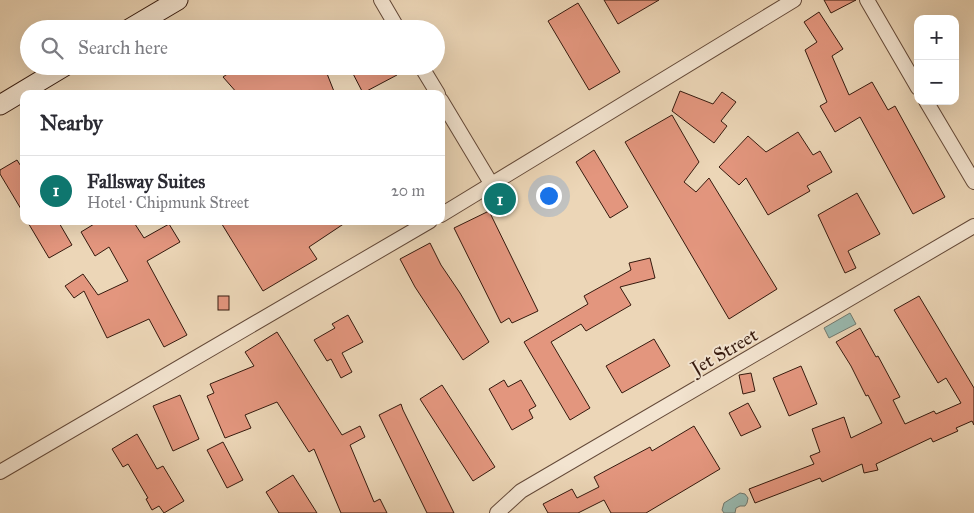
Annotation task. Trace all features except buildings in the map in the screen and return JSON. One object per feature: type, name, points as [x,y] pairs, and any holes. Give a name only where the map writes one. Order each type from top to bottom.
[{"type":"main road","points":[[144,20],[178,0]]},
{"type":"main road","points":[[25,90],[50,75]]},
{"type":"main road","points":[[0,105],[20,93]]},
{"type":"street","points":[[381,0],[393,20]]},
{"type":"street","points":[[445,213],[794,0]]},
{"type":"street","points":[[867,0],[914,81]]},
{"type":"street","points":[[426,75],[436,90]]},
{"type":"street","points":[[928,105],[974,182]]},
{"type":"street","points":[[445,107],[492,185]]},
{"type":"street","points":[[0,472],[423,225]]},
{"type":"street","name":"Jet Street","points":[[497,513],[521,491],[974,226]]},
{"type":"water","points":[[850,313],[856,324],[829,338],[824,328]]},
{"type":"water","points":[[740,493],[745,494],[748,498],[745,506],[736,508],[735,513],[724,513],[722,510],[724,503]]},
{"type":"place","name":"Fallsway Suites","points":[[500,199]]}]
